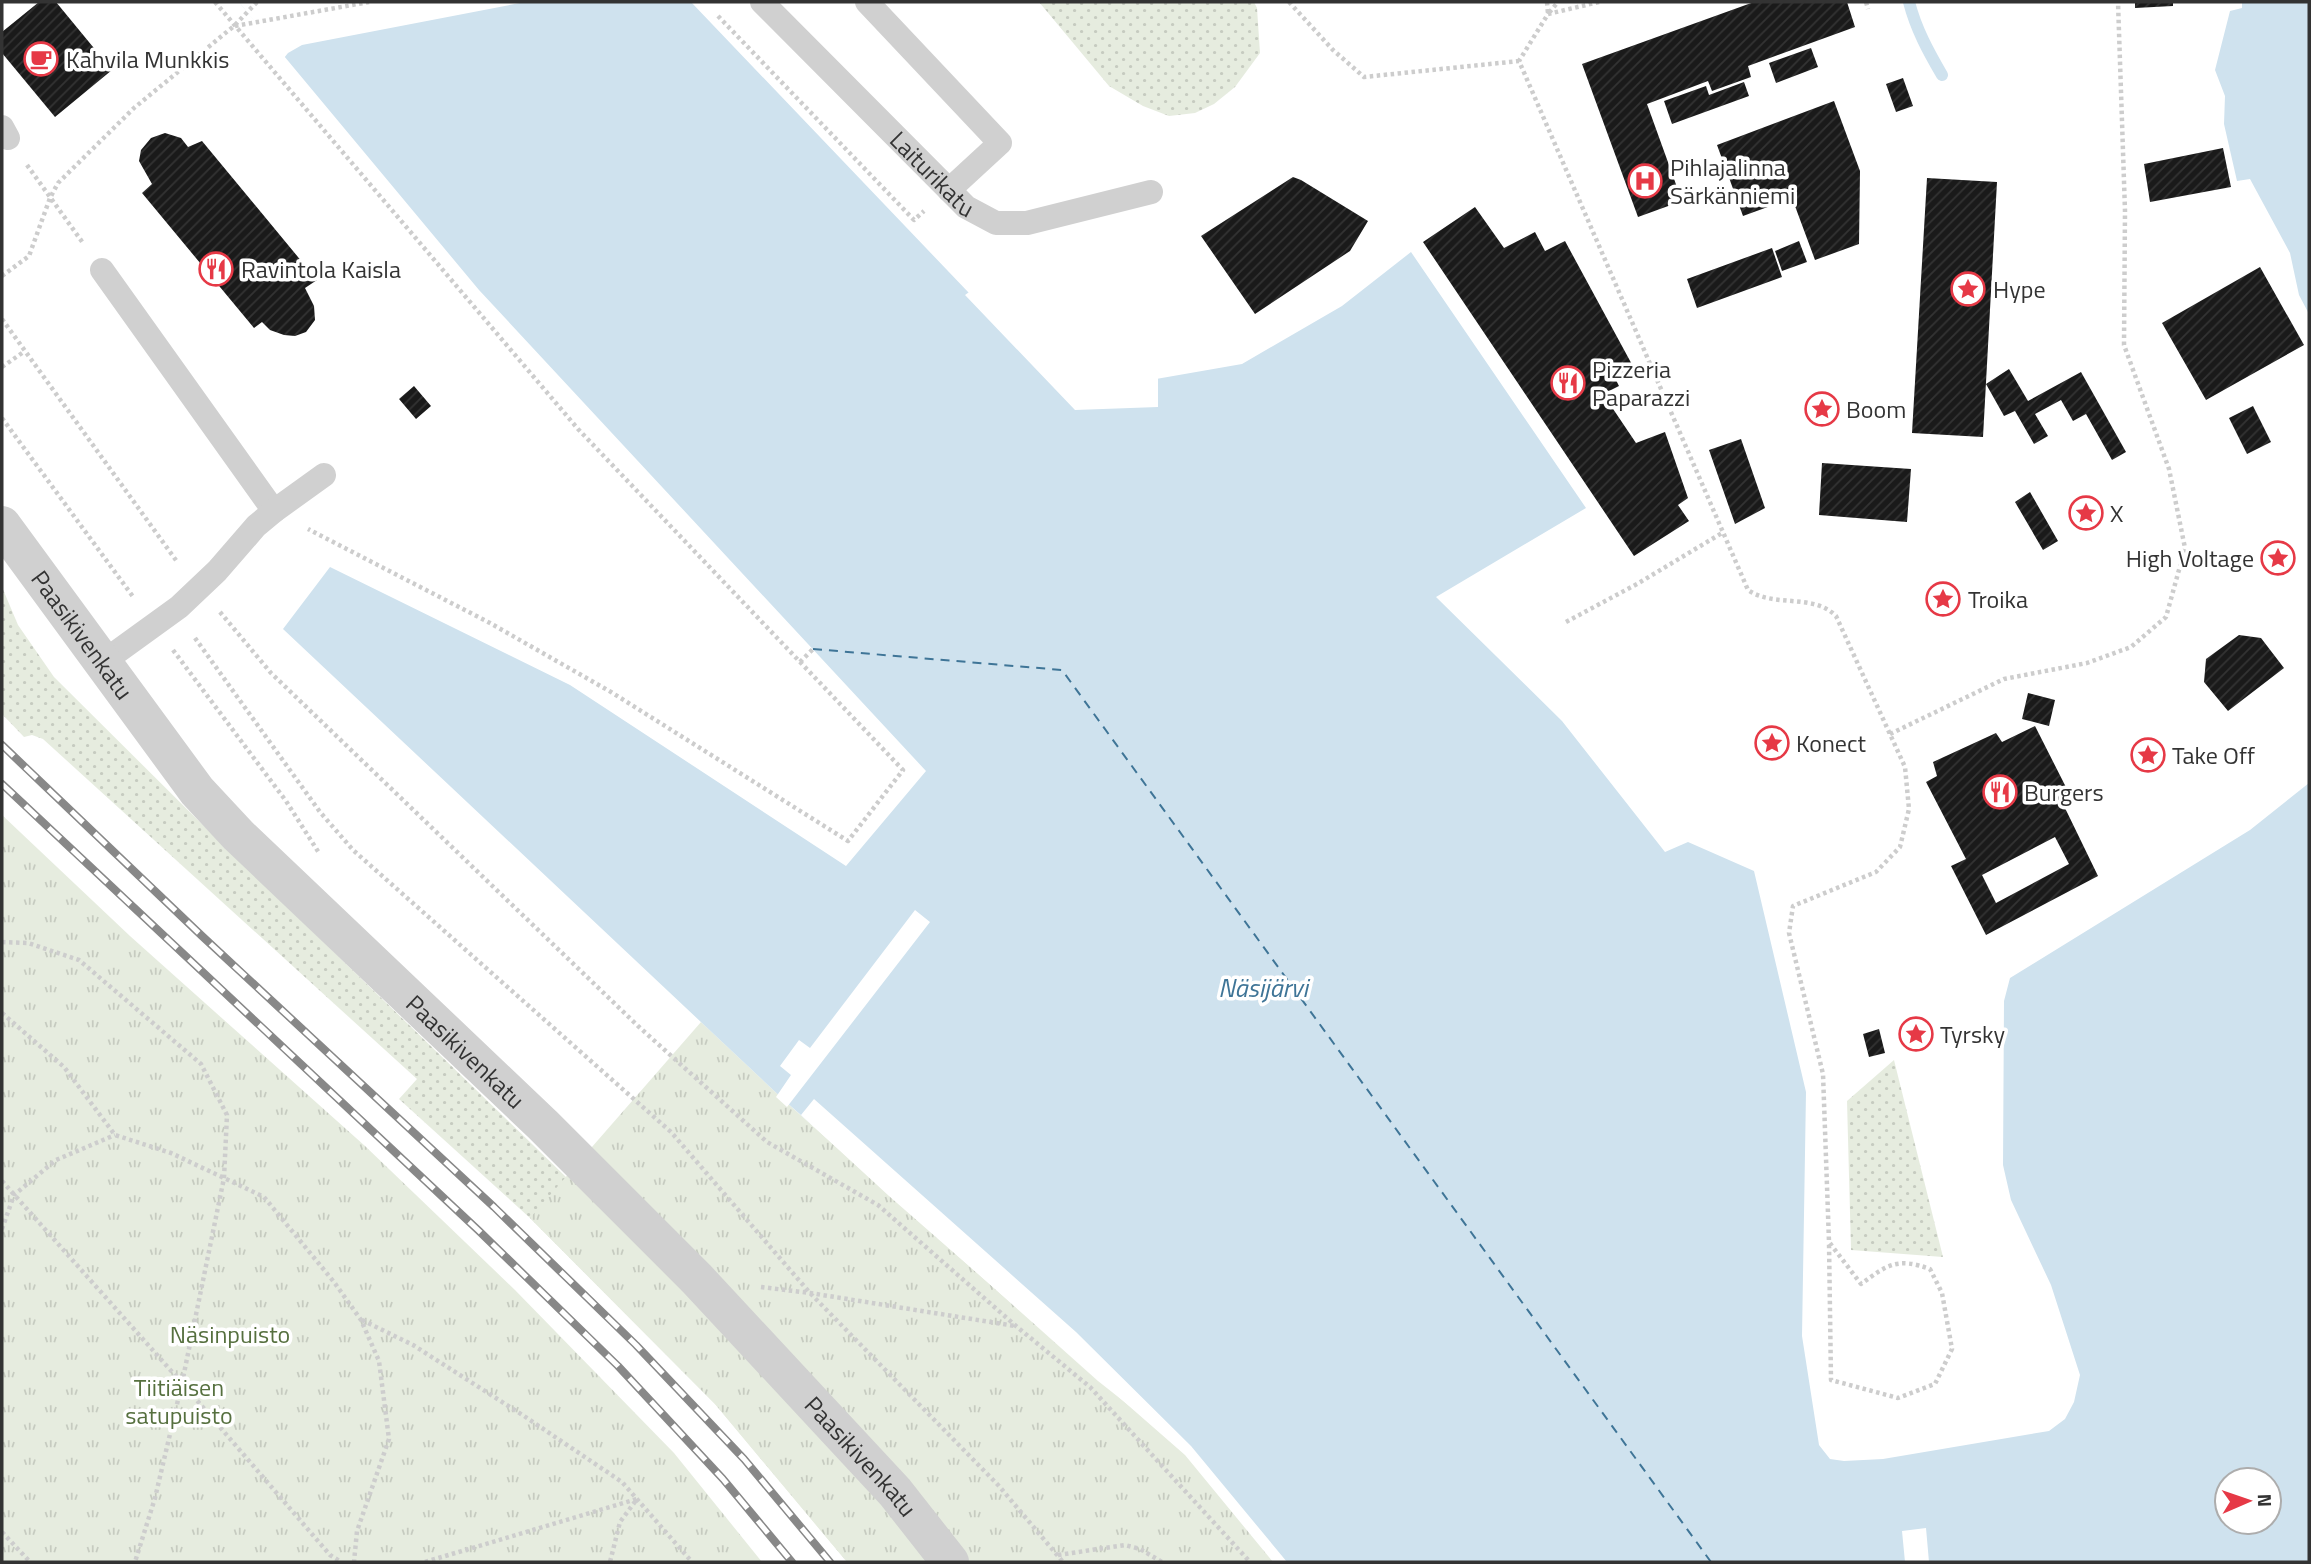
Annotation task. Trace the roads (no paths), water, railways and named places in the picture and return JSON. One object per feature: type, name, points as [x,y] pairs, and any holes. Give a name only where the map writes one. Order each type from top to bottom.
[{"type":"street","name":"Paasikivenkatu","points":[[2,525],[197,790],[238,835],[543,1125],[697,1279],[895,1492],[950,1562]]},
{"type":"lane","name":"Laiturikatu","points":[[762,2],[966,207],[996,223],[1027,223],[1151,192]]},
{"type":"lane","points":[[867,2],[1000,143],[949,190]]},
{"type":"lane","points":[[102,270],[274,511]]},
{"type":"lane","points":[[103,662],[179,607],[274,511],[324,475]]},
{"type":"water","name":"Näsijärvi","points":[[239,2],[691,2],[969,293],[1079,403],[1156,403],[1156,379],[1242,364],[1342,306],[1411,252],[1586,508],[1436,597],[1562,721],[1665,852],[1688,842],[1754,871],[1806,1092],[1802,1336],[1819,1445],[1830,1459],[1883,1459],[2049,1431],[2065,1419],[2074,1402],[2080,1375],[2051,1285],[2011,1200],[2003,1165],[2004,1001],[2010,978],[2250,830],[2309,783],[2309,1562],[1277,1562],[1188,1452],[786,1102],[283,629],[330,567],[570,685],[846,866],[926,771],[479,290]]},
{"type":"water","points":[[2242,2],[2309,2],[2309,314],[2299,295],[2290,253],[2250,179],[2237,181],[2224,124],[2225,96],[2215,70],[2230,11],[2242,8]]},
{"type":"waterway","points":[[1909,2],[1923,40],[1942,75]]},
{"type":"railway","points":[[2,745],[202,936],[494,1207],[636,1345],[744,1459],[830,1562]]},
{"type":"railway","points":[[2,784],[478,1230],[618,1366],[723,1479],[792,1562]]},
{"type":"place","name":"Kahvila Munkkis","points":[[41,59]]},
{"type":"place","name":"Pihlajalinna Särkänniemi","points":[[1645,181]]},
{"type":"place","name":"Ravintola Kaisla","points":[[216,269]]},
{"type":"place","name":"Hype","points":[[1968,289]]},
{"type":"place","name":"Pizzeria Paparazzi","points":[[1568,383]]},
{"type":"place","name":"Boom","points":[[1822,409]]},
{"type":"place","name":"X","points":[[2086,513]]},
{"type":"place","name":"High Voltage","points":[[2278,558]]},
{"type":"place","name":"Troika","points":[[1943,599]]},
{"type":"place","name":"Konect","points":[[1772,743]]},
{"type":"place","name":"Take Off","points":[[2148,755]]},
{"type":"place","name":"Burgers","points":[[2000,792]]},
{"type":"place","name":"Tyrsky","points":[[1916,1034]]},
{"type":"park label","name":"Näsinpuisto","points":[[230,1334]]},
{"type":"park label","name":"Tiitiäisen satupuisto","points":[[179,1401]]}]
